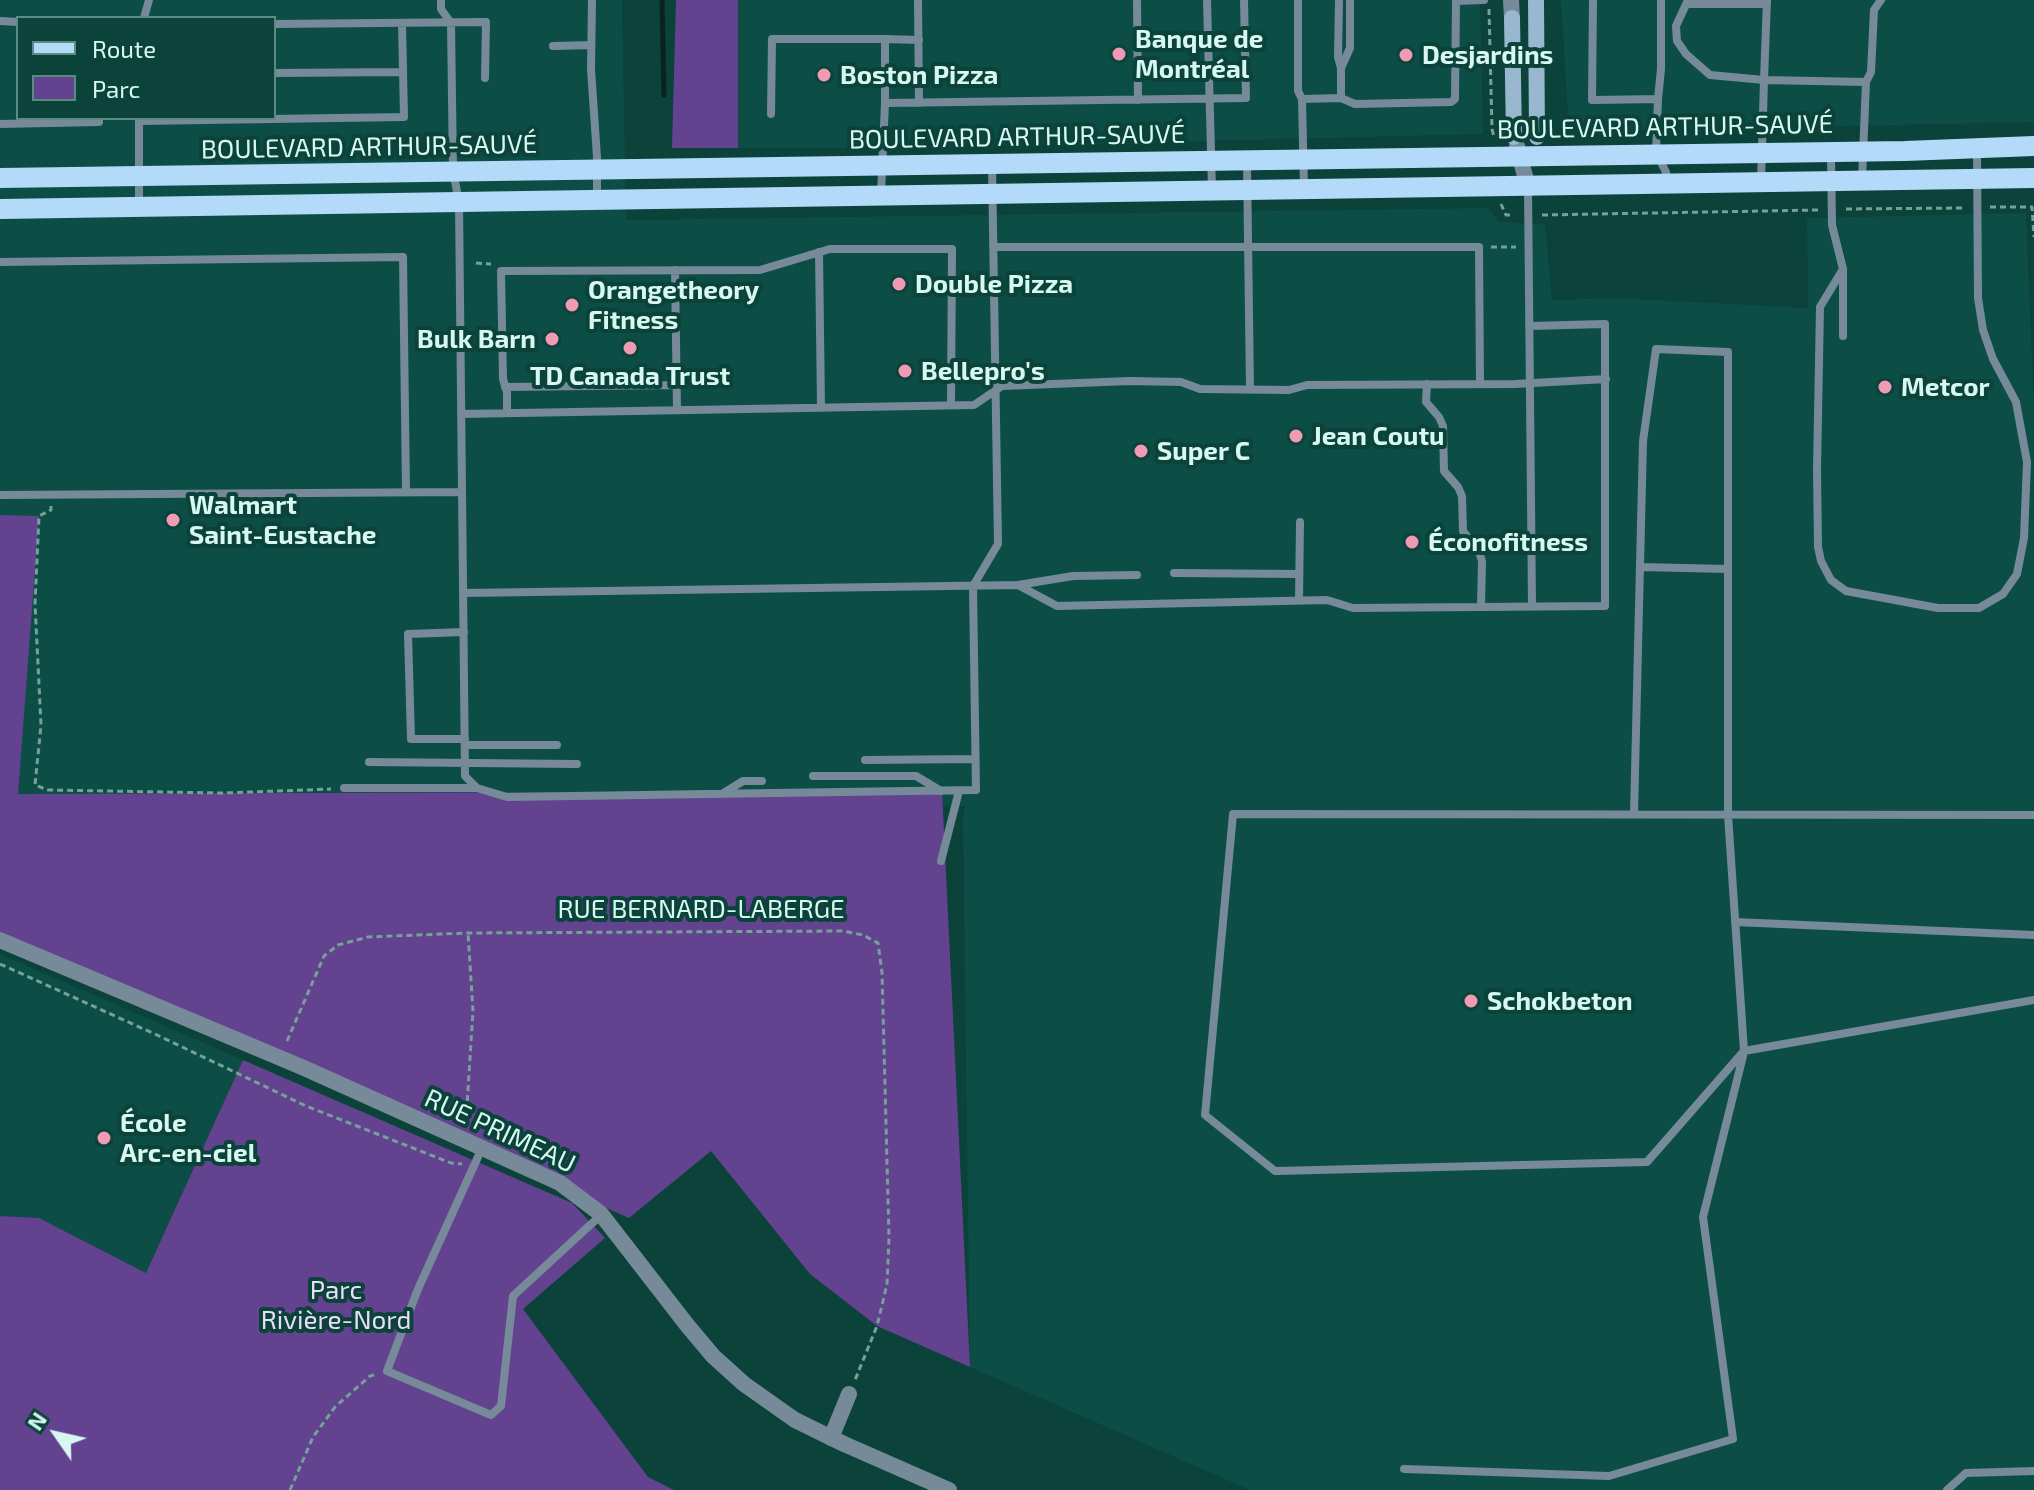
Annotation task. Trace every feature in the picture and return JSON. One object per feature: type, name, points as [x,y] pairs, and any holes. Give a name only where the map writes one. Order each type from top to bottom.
[{"type":"main road","name":"BOULEVARD ARTHUR-SAUVÉ","points":[[0,178],[1211,160],[1526,146],[1656,153],[2034,146]]},
{"type":"main road","points":[[0,209],[2034,178]]},
{"type":"street","points":[[1511,0],[1528,187]]},
{"type":"street","points":[[1526,146],[1536,0]]},
{"type":"street","name":"RUE PRIMEAU","points":[[0,940],[280,1058],[560,1183],[601,1214],[713,1356],[769,1403],[831,1438],[949,1490]]},
{"type":"street","points":[[831,1438],[849,1394]]},
{"type":"lane","points":[[441,0],[441,9],[451,23],[453,171],[459,202],[465,764],[467,780],[477,788]]},
{"type":"lane","points":[[592,0],[597,201]]},
{"type":"lane","points":[[918,0],[919,103]]},
{"type":"lane","points":[[1137,0],[1138,100]]},
{"type":"lane","points":[[1207,0],[1212,191]]},
{"type":"lane","points":[[885,103],[1246,98],[1244,0]]},
{"type":"lane","points":[[1298,0],[1298,91],[1302,99],[1304,190]]},
{"type":"lane","points":[[1339,0],[1341,98]]},
{"type":"lane","points":[[1341,68],[1350,48],[1350,0]]},
{"type":"lane","points":[[1302,99],[1341,98],[1355,104],[1453,101],[1456,95],[1456,1],[1484,0]]},
{"type":"lane","points":[[1593,0],[1592,100],[1658,99]]},
{"type":"lane","points":[[1661,0],[1656,153],[1666,172],[1666,184]]},
{"type":"lane","points":[[1862,181],[1866,82],[1871,72],[1874,10],[1881,0]]},
{"type":"lane","points":[[1761,182],[1764,80],[1767,2],[1688,2],[1676,26],[1677,41],[1686,54],[1710,75],[1764,80],[1866,82]]},
{"type":"lane","points":[[276,24],[486,22],[485,78]]},
{"type":"lane","points":[[276,118],[404,117],[402,24]]},
{"type":"lane","points":[[771,114],[772,39],[919,40]]},
{"type":"lane","points":[[881,196],[885,39]]},
{"type":"lane","points":[[553,46],[591,45]]},
{"type":"lane","points":[[276,73],[403,72]]},
{"type":"lane","points":[[0,124],[99,120]]},
{"type":"lane","points":[[139,120],[139,207]]},
{"type":"lane","points":[[1843,269],[1820,307],[1818,547],[1825,572],[1846,591],[1959,610],[1979,608],[1992,602],[2011,585],[2017,574],[2024,538],[2027,462],[2016,402],[1993,359],[1983,330],[1978,298],[1977,148]]},
{"type":"lane","points":[[1831,151],[1832,225],[1843,269],[1843,336]]},
{"type":"lane","points":[[1247,159],[1250,390]]},
{"type":"lane","points":[[344,788],[477,788],[507,797],[976,790],[973,586],[998,544],[992,163]]},
{"type":"lane","points":[[1528,187],[1532,605]]},
{"type":"lane","points":[[993,247],[1479,247],[1480,384]]},
{"type":"lane","points":[[507,413],[503,379],[501,271],[760,270],[830,249],[952,249],[951,405]]},
{"type":"lane","points":[[819,252],[821,407]]},
{"type":"lane","points":[[0,262],[403,257],[406,491]]},
{"type":"lane","points":[[675,270],[677,410]]},
{"type":"lane","points":[[1018,585],[1057,606],[1327,600],[1353,608],[1605,606],[1605,324],[1529,326]]},
{"type":"lane","points":[[1404,1469],[1609,1476],[1733,1439],[1703,1217],[1744,1051],[1728,815],[1728,352],[1656,349],[1643,441],[1634,814]]},
{"type":"lane","points":[[461,414],[951,405],[980,403],[995,389],[1006,385],[1130,381],[1181,382],[1200,389],[1289,390],[1307,385],[1480,384],[1606,379]]},
{"type":"lane","points":[[1427,384],[1426,402],[1443,426],[1444,471],[1462,496],[1463,531],[1481,559],[1481,607]]},
{"type":"lane","points":[[505,387],[676,385]]},
{"type":"lane","points":[[0,495],[462,492]]},
{"type":"lane","points":[[1299,600],[1300,522]]},
{"type":"lane","points":[[1640,567],[1728,569]]},
{"type":"lane","points":[[1174,573],[1299,574]]},
{"type":"lane","points":[[464,593],[1018,585],[1073,576],[1137,575]]},
{"type":"lane","points":[[464,632],[408,634],[411,739],[557,745]]},
{"type":"lane","points":[[865,760],[975,759]]},
{"type":"lane","points":[[369,762],[577,764]]},
{"type":"lane","points":[[813,776],[916,776],[942,791]]},
{"type":"lane","points":[[720,795],[743,781],[762,781]]},
{"type":"lane","points":[[941,861],[959,791]]},
{"type":"lane","points":[[2034,815],[1233,814],[1205,1115],[1275,1171],[1647,1162],[1744,1051],[2034,1000]]},
{"type":"lane","points":[[1735,922],[2034,935]]},
{"type":"lane","points":[[482,1148],[418,1289],[387,1371],[491,1415],[501,1406],[513,1296],[601,1214]]},
{"type":"lane","points":[[1947,1490],[1966,1473],[2034,1471]]},
{"type":"path","points":[[1489,11],[1493,134]]},
{"type":"path","points":[[1500,203],[1506,215],[1510,215]]},
{"type":"path","points":[[1995,207],[2032,207],[2034,237]]},
{"type":"path","points":[[1856,209],[1978,208]]},
{"type":"path","points":[[1544,215],[1807,210]]},
{"type":"path","points":[[1479,247],[1528,247]]},
{"type":"path","points":[[51,510],[39,516],[35,604],[41,725],[35,785],[48,790],[223,793],[344,788]]},
{"type":"path","name":"RUE BERNARD-LABERGE","points":[[280,1058],[324,956],[338,945],[368,937],[468,933],[843,931],[863,935],[878,943],[882,973],[885,1082],[889,1238],[887,1284],[877,1326],[849,1394]]},
{"type":"path","points":[[463,1139],[470,1084],[473,1011],[468,933]]},
{"type":"path","name":"RUE PRIMEAU","points":[[0,964],[306,1106],[460,1164]]},
{"type":"path","points":[[290,1490],[313,1437],[335,1407],[370,1376],[387,1371]]},
{"type":"shaded area","points":[[0,0],[622,0],[626,220],[1488,208],[1499,222],[1545,224],[1552,300],[1615,298],[1808,308],[1807,218],[2026,213],[2034,409],[2034,1490],[1250,1490],[970,1367],[965,806],[0,796]]},
{"type":"shaded area","points":[[738,0],[1480,0],[1483,134],[922,148],[738,148]]},
{"type":"shaded area","points":[[1561,0],[2034,0],[2034,122],[1569,132]]},
{"type":"shaded area","name":"École Arc-en-ciel","points":[[0,954],[243,1060],[146,1273],[39,1218],[0,1216]]},
{"type":"green space","points":[[676,0],[738,0],[738,148],[672,148]]},
{"type":"green space","points":[[0,515],[39,516],[18,794],[942,791],[970,1367],[877,1326],[810,1274],[711,1151],[629,1218],[0,942]]},
{"type":"green space","name":"Parc Rivière-Nord","points":[[243,1060],[572,1203],[605,1238],[523,1309],[648,1477],[674,1490],[0,1490],[0,1216],[39,1218],[146,1273]]},
{"type":"waterway","points":[[662,0],[664,95]]},
{"type":"place","name":"Banque de Montréal","points":[[1119,54]]},
{"type":"place","name":"Desjardins","points":[[1406,55]]},
{"type":"place","name":"Boston Pizza","points":[[824,75]]},
{"type":"place","name":"Double Pizza","points":[[899,284]]},
{"type":"place","name":"Orangetheory Fitness","points":[[572,305]]},
{"type":"place","name":"Bulk Barn","points":[[552,339]]},
{"type":"place","name":"TD Canada Trust","points":[[630,348]]},
{"type":"place","name":"Bellepro's","points":[[905,371]]},
{"type":"place","name":"Metcor","points":[[1885,387]]},
{"type":"place","name":"Jean Coutu","points":[[1296,436]]},
{"type":"place","name":"Super C","points":[[1141,451]]},
{"type":"place","name":"Walmart Saint-Eustache","points":[[173,520]]},
{"type":"place","name":"Éconofitness","points":[[1412,542]]},
{"type":"place","name":"Schokbeton","points":[[1471,1001]]},
{"type":"place","name":"École Arc-en-ciel","points":[[104,1138]]}]
